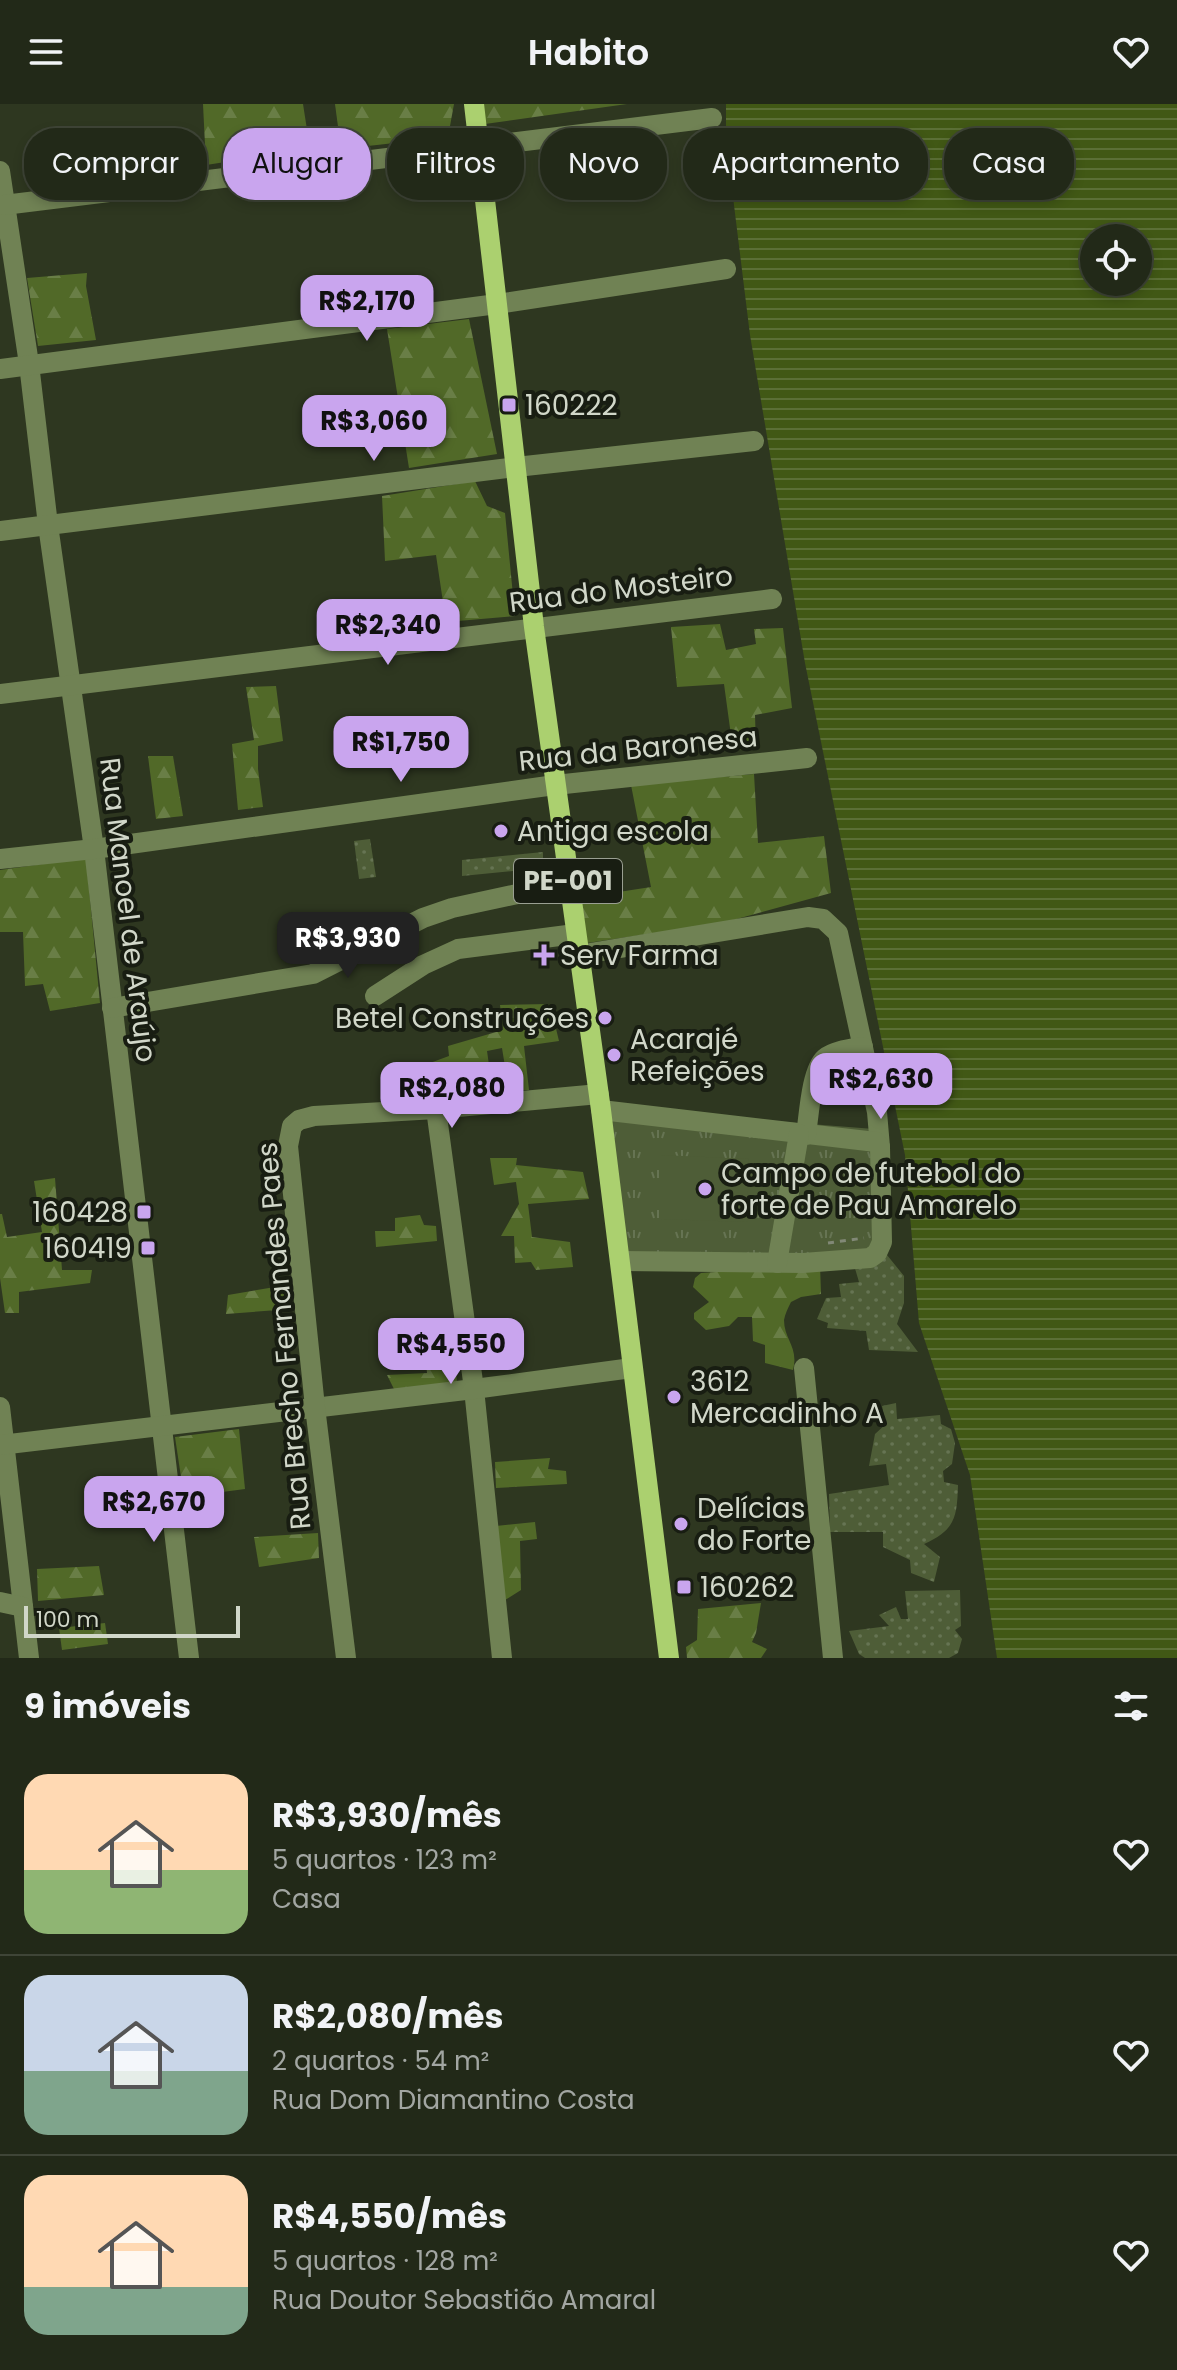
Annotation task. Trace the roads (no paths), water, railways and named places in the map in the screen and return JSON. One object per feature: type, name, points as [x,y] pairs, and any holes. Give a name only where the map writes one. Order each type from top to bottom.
[{"type":"main road","name":"PE-001","points":[[474,104],[477,128]]},
{"type":"main road","name":"PE-001","points":[[486,200],[534,627],[621,1261],[669,1658]]},
{"type":"street","points":[[524,141],[712,118]]},
{"type":"street","points":[[4,205],[387,158]]},
{"type":"street","name":"Rua Manoel de Araújo","points":[[0,171],[94,849],[189,1658]]},
{"type":"street","points":[[0,369],[497,304],[726,269]]},
{"type":"street","points":[[0,531],[754,441]]},
{"type":"street","name":"Rua do Mosteiro","points":[[0,694],[772,599]]},
{"type":"street","name":"Rua da Baronesa","points":[[0,859],[94,849],[555,785],[807,758]]},
{"type":"street","points":[[112,1008],[313,974],[423,918],[452,908],[568,883]]},
{"type":"street","points":[[578,955],[808,917],[823,919],[838,933],[877,1112],[882,1242],[877,1253],[862,1260],[777,1263],[621,1261]]},
{"type":"street","points":[[375,996],[423,965],[458,949],[575,934]]},
{"type":"street","points":[[777,1263],[818,1069],[824,1059],[847,1049],[863,1047]]},
{"type":"street","name":"Rua Brecho Fernandes Paes","points":[[346,1658],[315,1407],[288,1146],[292,1126],[299,1120],[314,1116],[600,1102],[803,1134],[876,1142],[880,1147]]},
{"type":"street","points":[[436,1109],[474,1389],[502,1658]]},
{"type":"street","points":[[2,1445],[632,1368]]},
{"type":"street","points":[[804,1368],[833,1658]]},
{"type":"street","points":[[0,1407],[29,1658]]},
{"type":"street","points":[[0,1602],[23,1607]]},
{"type":"place","name":"160222","points":[[509,405]]},
{"type":"place","name":"Antiga escola","points":[[501,831]]},
{"type":"place","name":"Serv Farma","points":[[544,955]]},
{"type":"place","name":"Betel Construções","points":[[605,1018]]},
{"type":"place","name":"Acarajé Refeições","points":[[614,1055]]},
{"type":"place","name":"Campo de futebol do forte de Pau Amarelo","points":[[705,1189]]},
{"type":"place","name":"160428","points":[[144,1212]]},
{"type":"place","name":"160419","points":[[148,1248]]},
{"type":"place","name":"3612 Mercadinho A","points":[[674,1397]]},
{"type":"place","name":"Delícias do Forte","points":[[681,1524]]},
{"type":"place","name":"160262","points":[[684,1587]]}]
